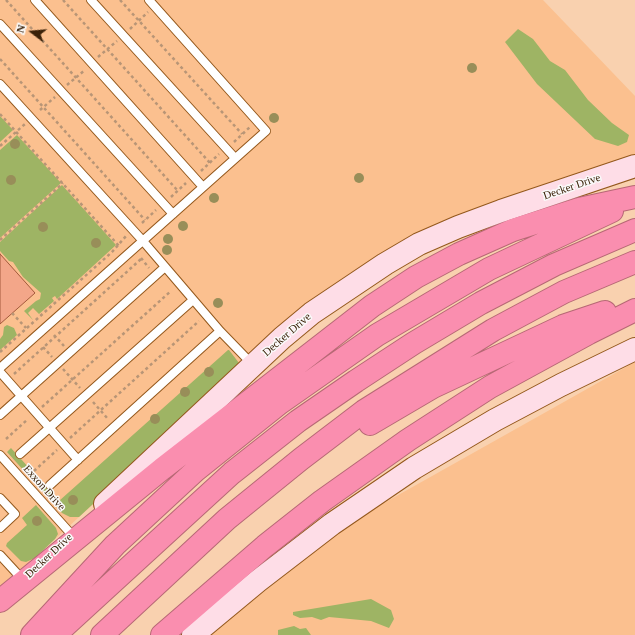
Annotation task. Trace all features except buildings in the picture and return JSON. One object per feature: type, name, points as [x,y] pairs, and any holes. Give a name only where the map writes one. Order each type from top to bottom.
[{"type":"highway","points":[[0,601],[162,470],[372,306],[416,277],[459,254],[513,230],[580,209],[635,197]]},
{"type":"highway","points":[[32,635],[115,545],[195,471],[280,403],[377,334],[489,269],[607,212],[635,201]]},
{"type":"highway","points":[[55,635],[232,473],[298,421],[407,347],[481,304],[554,265],[635,230]]},
{"type":"highway","points":[[102,635],[227,519],[364,411],[493,330],[564,292],[635,262]]},
{"type":"highway","points":[[227,519],[328,449],[434,387],[563,326],[635,303]]},
{"type":"highway","points":[[162,635],[264,546],[322,501],[408,440],[490,387],[588,332],[635,310]]},
{"type":"main road","name":"Decker Drive","points":[[0,601],[253,365],[312,313],[385,264],[419,244],[458,227],[501,211],[635,166]]},
{"type":"main road","points":[[193,635],[258,581],[326,529],[414,468],[495,420],[561,385],[635,349]]},
{"type":"lane","points":[[35,0],[204,186]]},
{"type":"lane","points":[[92,0],[235,158]]},
{"type":"lane","points":[[0,368],[266,131],[149,0]]},
{"type":"lane","points":[[0,24],[173,214]]},
{"type":"lane","points":[[0,84],[143,241],[220,331],[253,365]]},
{"type":"lane","points":[[0,415],[165,267]]},
{"type":"lane","points":[[20,454],[193,300]]},
{"type":"lane","points":[[50,486],[220,331]]},
{"type":"lane","points":[[0,372],[78,460]]},
{"type":"lane","name":"Exxon Drive","points":[[0,455],[72,535]]},
{"type":"lane","points":[[0,498],[15,514],[0,528]]},
{"type":"lane","points":[[0,555],[23,580]]},
{"type":"path","points":[[6,0],[178,191]]},
{"type":"path","points":[[64,0],[210,162]]},
{"type":"path","points":[[120,0],[242,134]]},
{"type":"path","points":[[128,31],[149,12]]},
{"type":"path","points":[[97,59],[118,39]]},
{"type":"path","points":[[0,59],[145,220]]},
{"type":"path","points":[[66,87],[87,68]]},
{"type":"path","points":[[40,110],[55,96]]},
{"type":"path","points":[[0,114],[118,246]]},
{"type":"path","points":[[0,146],[25,124]]},
{"type":"path","points":[[0,240],[63,183]]},
{"type":"path","points":[[0,352],[118,246],[123,239],[126,242]]},
{"type":"path","points":[[11,377],[54,335],[141,258]]},
{"type":"path","points":[[38,410],[171,290]]},
{"type":"path","points":[[12,313],[26,328]]},
{"type":"path","points":[[67,440],[199,322]]},
{"type":"path","points":[[54,335],[70,352]]},
{"type":"path","points":[[43,347],[53,358]]},
{"type":"path","points":[[63,369],[82,390]]},
{"type":"path","points":[[91,400],[110,422]]},
{"type":"path","points":[[6,439],[32,416]]},
{"type":"path","points":[[34,471],[60,447]]},
{"type":"shaded area","points":[[0,0],[543,0],[635,96],[635,157],[477,212],[236,372],[0,590]]},
{"type":"shaded area","points":[[635,362],[635,635],[210,635],[352,521]]},
{"type":"green space","points":[[518,29],[533,39],[550,61],[565,70],[588,100],[612,123],[629,135],[627,142],[618,146],[595,139],[537,84],[505,42]]},
{"type":"green space","points":[[0,116],[13,130],[0,142]]},
{"type":"green space","points":[[17,135],[61,183],[0,238],[0,150]]},
{"type":"green space","points":[[62,185],[116,245],[57,299],[55,296],[52,298],[54,301],[39,314],[33,308],[28,313],[33,320],[24,311],[40,299],[41,293],[23,277],[13,262],[9,261],[0,251],[0,242]]},
{"type":"green space","points":[[7,325],[14,328],[17,335],[0,350],[0,339],[3,335],[4,327]]},
{"type":"green space","points":[[228,350],[239,363],[236,372],[79,517],[70,517],[62,513],[7,452],[11,448],[59,501]]},
{"type":"green space","points":[[36,505],[56,528],[58,534],[55,539],[35,558],[26,562],[21,561],[6,546],[7,543],[27,525],[22,518]]},
{"type":"green space","points":[[371,599],[391,610],[394,619],[389,628],[371,621],[329,617],[321,620],[312,617],[300,618],[293,615],[293,612]]},
{"type":"green space","points":[[294,626],[300,629],[306,628],[311,635],[278,635],[278,630]]}]
